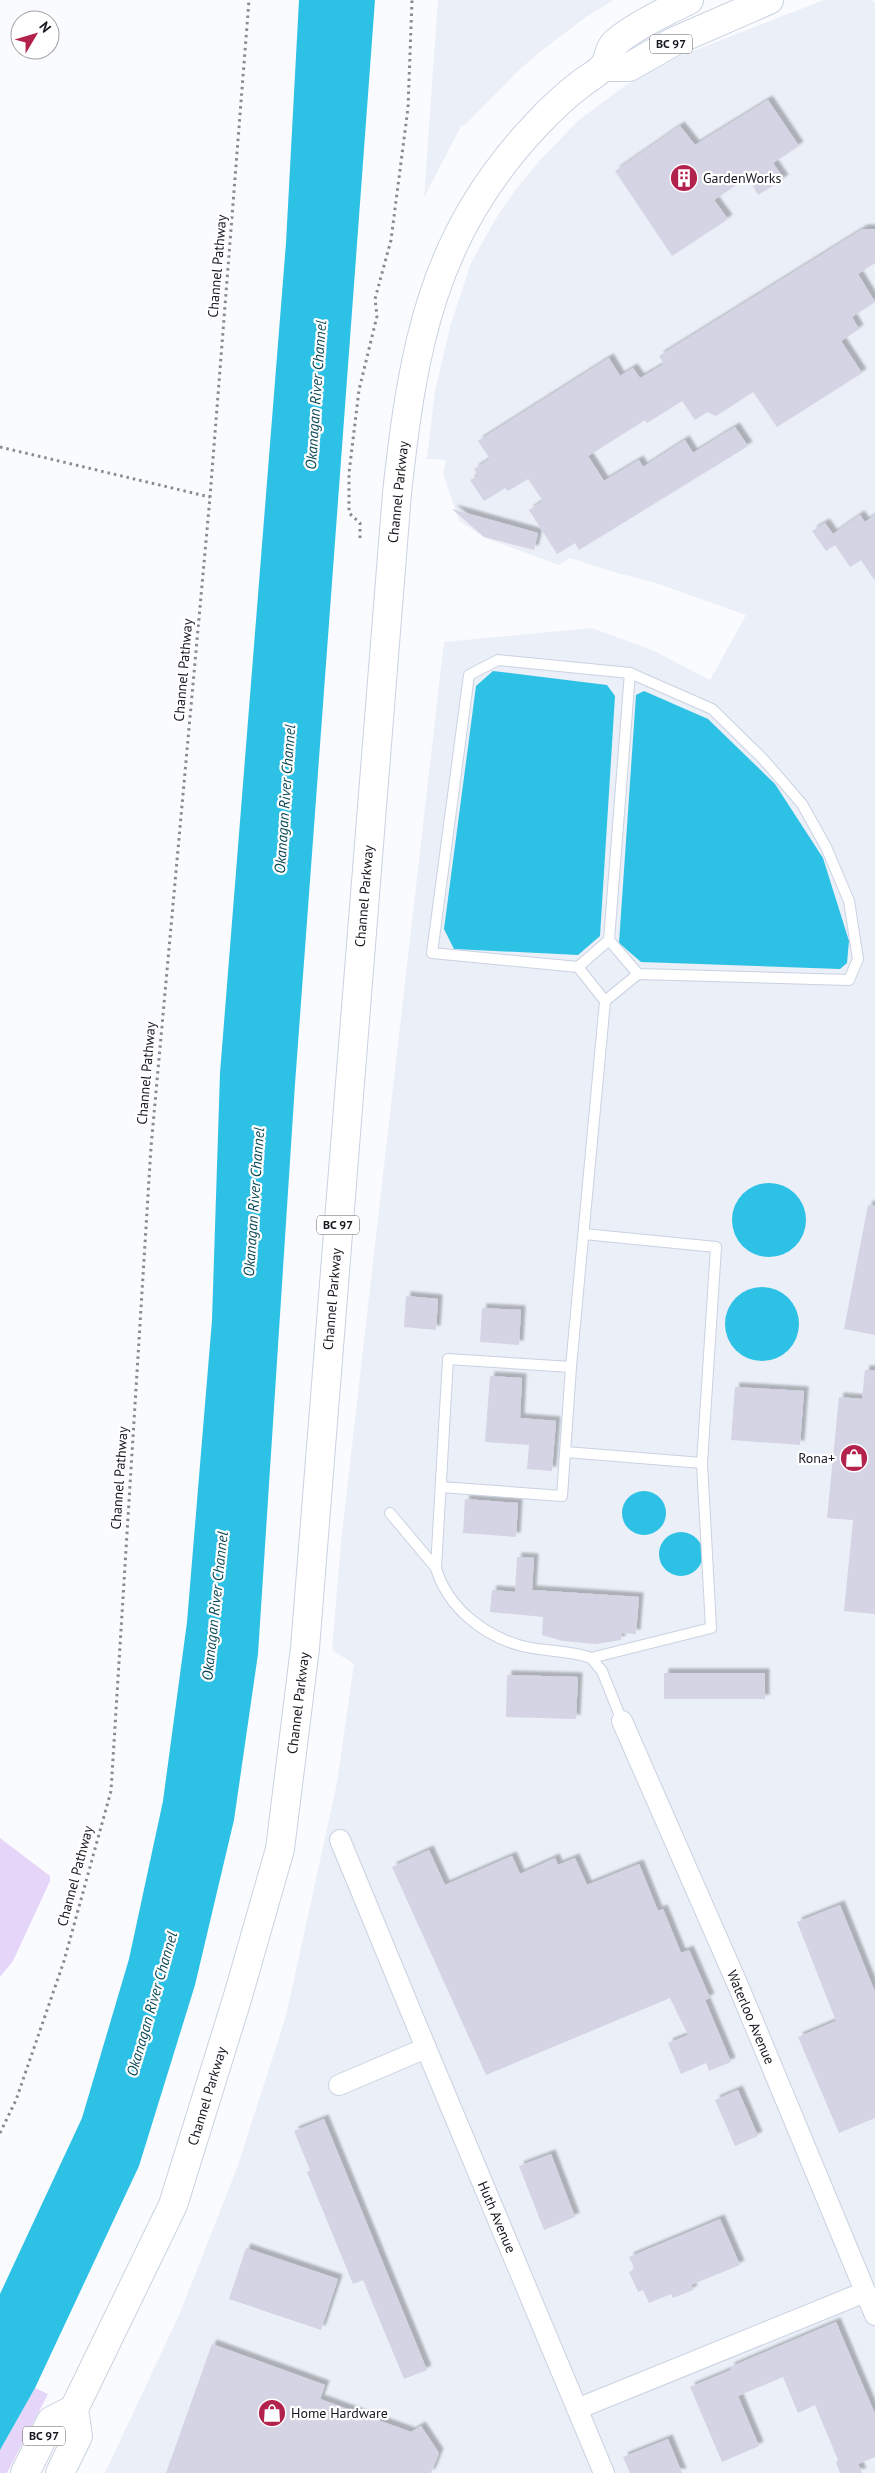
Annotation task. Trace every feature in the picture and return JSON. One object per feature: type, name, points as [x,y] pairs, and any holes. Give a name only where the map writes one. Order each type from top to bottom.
[{"type":"highway","name":"Channel Parkway","points":[[74,2410],[173,2205],[238,1996],[280,1849],[305,1648],[393,539],[406,405],[414,365],[438,279],[457,236],[487,184],[537,123],[604,67],[613,44],[689,0]]},
{"type":"highway","name":"BC 97","points":[[604,67],[628,67],[675,42],[769,0]]},
{"type":"highway","name":"BC 97","points":[[25,2473],[51,2421],[74,2410],[78,2436],[60,2473]]},
{"type":"street","name":"Waterloo Avenue","points":[[622,1720],[740,1990],[875,2315]]},
{"type":"street","name":"Huth Avenue","points":[[340,1840],[604,2473]]},
{"type":"street","points":[[338,2085],[426,2048]]},
{"type":"street","points":[[578,2409],[866,2292]]},
{"type":"lane","points":[[605,1001],[638,974],[849,980],[858,959],[849,901],[826,848],[802,804],[764,760],[712,708],[630,673],[498,660],[469,675],[432,953],[578,966],[609,940]]},
{"type":"lane","points":[[630,673],[609,940],[638,974]]},
{"type":"lane","points":[[441,1487],[562,1496],[571,1367],[605,1001],[578,966]]},
{"type":"lane","points":[[390,1513],[436,1568],[447,1590],[469,1620],[497,1636],[522,1646],[591,1658],[711,1628],[702,1463],[716,1247],[584,1234]]},
{"type":"lane","points":[[436,1568],[448,1359],[571,1367]]},
{"type":"lane","points":[[566,1452],[702,1463]]},
{"type":"lane","points":[[591,1658],[602,1671],[622,1720]]},
{"type":"path","name":"Channel Pathway","points":[[0,2133],[16,2100],[64,1961],[111,1791],[150,1147],[210,497],[249,0]]},
{"type":"path","points":[[360,538],[360,523],[349,513],[349,473],[359,390],[377,316],[375,298],[391,240],[408,108],[412,0]]},
{"type":"path","points":[[0,447],[210,497]]},
{"type":"shaded area","points":[[438,0],[614,0],[586,17],[545,48],[519,70],[465,125],[461,126],[424,198]]},
{"type":"shaded area","points":[[824,0],[869,0],[875,2],[875,2473],[105,2473],[180,2313],[237,2168],[286,2016],[337,1783],[354,1664],[332,1650],[341,1542],[444,642],[592,628],[654,651],[710,680],[746,615],[653,582],[570,558],[559,565],[485,538],[459,521],[443,474],[446,460],[427,459],[435,391],[450,327],[471,263],[495,220],[516,189],[541,159],[579,120],[626,85],[680,56]]},
{"type":"shaded area","points":[[0,1838],[50,1876],[50,1881],[13,1961],[0,1977]]},
{"type":"shaded area","points":[[35,2388],[48,2394],[7,2473],[0,2473],[0,2450]]},
{"type":"water","name":"Okanagan River Channel","points":[[299,0],[375,0],[295,1084],[258,1654],[234,1820],[195,1985],[139,2166],[35,2388],[0,2450],[0,2294],[82,2118],[129,1959],[163,1801],[187,1622],[212,1320],[220,1073],[286,243]]},
{"type":"water","points":[[493,671],[607,685],[615,696],[600,936],[578,955],[454,949],[444,929],[476,686]]},
{"type":"water","points":[[644,691],[708,719],[775,784],[823,858],[849,941],[847,963],[840,969],[641,962],[619,943],[636,695]]},
{"type":"water","points":[[769,1183],[790,1189],[800,1199],[806,1220],[800,1241],[790,1251],[769,1257],[748,1251],[738,1241],[732,1220],[738,1199],[748,1189]]},
{"type":"water","points":[[762,1287],[783,1293],[793,1303],[799,1324],[793,1345],[783,1355],[762,1361],[741,1355],[731,1345],[725,1324],[731,1303],[741,1293]]},
{"type":"water","points":[[640,1491],[648,1491],[660,1497],[666,1513],[660,1529],[648,1535],[640,1535],[628,1529],[622,1517],[622,1509],[628,1497]]},
{"type":"water","points":[[677,1532],[685,1532],[697,1538],[703,1554],[697,1570],[685,1576],[677,1576],[665,1570],[659,1558],[659,1550],[665,1538]]},
{"type":"building","name":"GardenWorks","points":[[768,100],[799,146],[773,163],[784,179],[758,195],[748,177],[714,200],[728,219],[672,256],[615,171],[680,126],[695,145]]},
{"type":"building","points":[[863,229],[875,229],[875,263],[858,274],[875,302],[852,317],[859,329],[841,341],[862,373],[777,427],[753,392],[716,416],[707,412],[695,420],[682,401],[647,423],[645,420],[588,456],[604,481],[639,460],[643,467],[685,440],[693,453],[735,427],[748,446],[579,550],[575,543],[557,554],[529,510],[543,501],[528,479],[508,491],[505,488],[484,501],[470,480],[478,476],[474,469],[490,459],[478,441],[609,358],[620,376],[633,368],[640,378],[664,364],[659,356]]},
{"type":"building","points":[[452,509],[538,533],[534,550],[484,537]]},
{"type":"building","points":[[860,515],[865,522],[875,515],[875,581],[861,560],[850,567],[835,545],[826,551],[812,531],[825,523],[833,534]]},
{"type":"building","points":[[868,1205],[875,1206],[875,1335],[844,1329]]},
{"type":"building","points":[[406,1296],[438,1299],[436,1330],[404,1327]]},
{"type":"building","points":[[482,1308],[521,1310],[519,1345],[480,1342]]},
{"type":"building","name":"Rona+","points":[[865,1370],[875,1370],[875,1614],[844,1611],[853,1520],[827,1518],[839,1397],[862,1399]]},
{"type":"building","points":[[490,1376],[522,1378],[520,1418],[556,1421],[552,1471],[527,1469],[529,1445],[485,1442]]},
{"type":"building","points":[[735,1387],[804,1391],[800,1445],[731,1440]]},
{"type":"building","points":[[465,1499],[518,1503],[516,1537],[463,1533]]},
{"type":"building","points":[[517,1557],[534,1558],[532,1590],[639,1597],[636,1634],[622,1633],[621,1640],[596,1644],[563,1641],[542,1635],[543,1617],[490,1612],[492,1590],[515,1592]]},
{"type":"building","points":[[664,1673],[765,1673],[765,1699],[664,1699]]},
{"type":"building","points":[[507,1675],[578,1677],[576,1719],[506,1717]]},
{"type":"building","points":[[429,1850],[445,1885],[512,1856],[520,1874],[555,1858],[558,1865],[575,1858],[587,1885],[639,1864],[658,1911],[663,1909],[681,1953],[689,1950],[710,1998],[705,2000],[731,2062],[709,2071],[706,2063],[681,2074],[668,2043],[688,2035],[670,1998],[486,2075],[392,1867]]},
{"type":"building","points":[[840,1905],[875,1992],[875,2118],[839,2133],[798,2037],[836,2021],[797,1922]]},
{"type":"building","points":[[738,2090],[758,2136],[735,2146],[715,2100]]},
{"type":"building","points":[[324,2119],[427,2370],[404,2379],[363,2280],[353,2284],[307,2172],[310,2170],[294,2131]]},
{"type":"building","points":[[551,2154],[575,2217],[544,2230],[519,2166]]},
{"type":"building","points":[[720,2219],[740,2265],[691,2285],[693,2290],[673,2298],[671,2294],[649,2303],[643,2290],[638,2292],[629,2272],[635,2269],[629,2257]]},
{"type":"building","points":[[246,2248],[338,2279],[321,2330],[229,2299]]},
{"type":"building","points":[[836,2322],[875,2414],[875,2457],[858,2464],[862,2473],[840,2473],[836,2462],[838,2460],[815,2405],[798,2413],[783,2377],[738,2396],[759,2446],[722,2462],[690,2387],[731,2370],[730,2367]]},
{"type":"building","name":"Home Hardware","points":[[212,2344],[325,2385],[320,2399],[411,2432],[421,2426],[439,2453],[431,2473],[166,2473]]},
{"type":"building","points":[[668,2439],[682,2473],[630,2473],[623,2457]]},
{"type":"place","name":"GardenWorks","points":[[684,178]]},
{"type":"place","name":"Rona+","points":[[854,1458]]},
{"type":"place","name":"Home Hardware","points":[[272,2413]]}]
